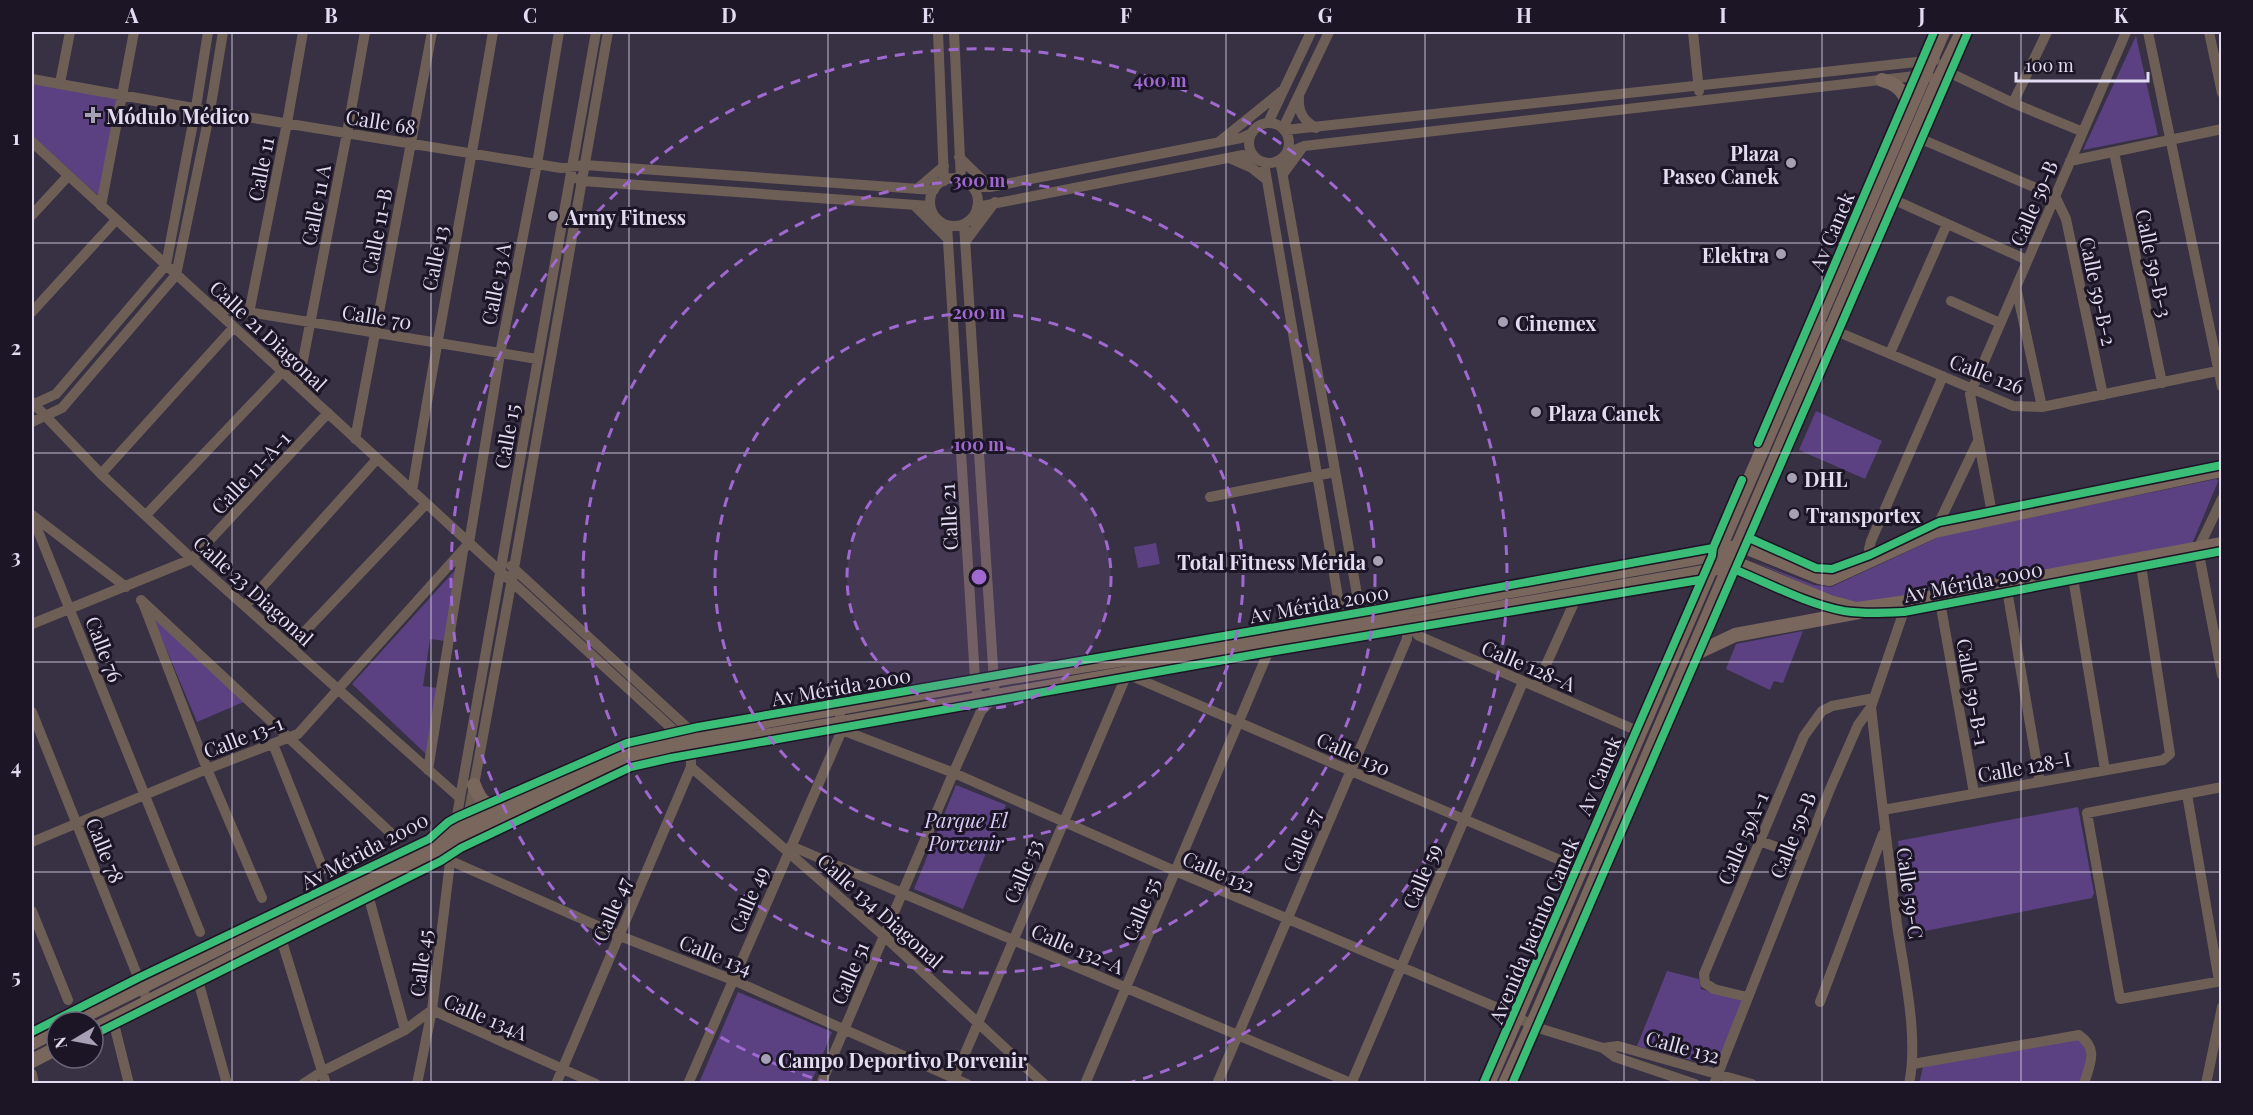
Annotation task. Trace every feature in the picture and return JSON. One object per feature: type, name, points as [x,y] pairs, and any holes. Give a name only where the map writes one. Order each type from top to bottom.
[{"type":"main road","name":"Avenida Jacinto Canek","points":[[1488,1083],[1943,32]]},
{"type":"main road","name":"Avenida Jacinto Canek","points":[[1505,1083],[1532,1026],[1740,545],[1914,136],[1962,32]]},
{"type":"main road","points":[[1882,80],[1901,90],[1906,97],[1909,109]]},
{"type":"main road","points":[[96,1010],[500,807],[628,746],[680,736],[693,741],[842,727],[979,706],[995,697],[1342,621],[1718,555],[1740,545],[1819,577],[1830,579],[1935,531],[2222,470]]},
{"type":"main road","points":[[1692,652],[1701,651],[1735,635],[2222,544]]},
{"type":"main road","points":[[105,1024],[452,846],[629,760],[693,741],[839,709],[993,680],[1126,667],[1270,648],[1711,571],[1732,563],[1844,606],[1857,609],[1876,608]]},
{"type":"main road","points":[[474,785],[480,800],[485,804],[500,807]]},
{"type":"main road","points":[[1548,945],[1564,951]]},
{"type":"main road","points":[[1497,1063],[1512,1069]]},
{"type":"street","points":[[60,83],[70,32]]},
{"type":"street","points":[[101,206],[134,32]]},
{"type":"street","points":[[32,404],[56,394],[166,266],[208,32]]},
{"type":"street","points":[[32,422],[62,408],[176,275],[210,111],[223,32]]},
{"type":"street","name":"Calle 11","points":[[249,313],[303,32]]},
{"type":"street","name":"Calle 11 A","points":[[298,386],[365,32]]},
{"type":"street","name":"Calle 11-B","points":[[355,438],[432,32]]},
{"type":"street","name":"Calle 13","points":[[412,491],[436,344],[493,32]]},
{"type":"street","name":"Calle 13 A","points":[[428,770],[500,354],[537,164],[559,32]]},
{"type":"street","name":"Calle 15","points":[[469,838],[462,826],[460,798],[501,574],[567,170],[596,32]]},
{"type":"street","name":"Calle 15","points":[[452,846],[462,826],[474,785],[608,32]]},
{"type":"street","points":[[938,32],[944,181]]},
{"type":"street","points":[[954,32],[961,180]]},
{"type":"street","points":[[1311,32],[1268,123],[1256,128],[1252,133],[1250,149],[1260,161],[1267,180],[1342,621]]},
{"type":"street","points":[[1329,32],[1284,129],[1289,141],[1284,156],[1283,174],[1361,617]]},
{"type":"street","points":[[1693,32],[1700,100]]},
{"type":"street","points":[[2013,103],[2047,32]]},
{"type":"street","name":"Calle 59-B","points":[[1972,389],[2127,32]]},
{"type":"street","points":[[2148,32],[2222,387]]},
{"type":"street","points":[[2209,32],[2222,93]]},
{"type":"street","points":[[1268,123],[1284,129],[1316,128],[1930,60],[1944,70],[2013,103],[2083,132]]},
{"type":"street","points":[[977,207],[1243,154],[1270,163],[1304,147],[1924,75],[1944,70]]},
{"type":"street","name":"Calle 68","points":[[32,79],[567,170]]},
{"type":"street","points":[[1218,143],[1284,88]]},
{"type":"street","points":[[1299,94],[1300,112],[1316,128]]},
{"type":"street","points":[[1485,109],[1487,125]]},
{"type":"street","points":[[2070,161],[2222,129]]},
{"type":"street","points":[[972,187],[977,200],[975,214],[964,224],[958,226],[947,225],[938,220],[930,206],[934,190],[944,181],[961,180],[972,187],[990,187],[1218,143],[1252,133]]},
{"type":"street","points":[[1914,136],[2055,196]]},
{"type":"street","name":"Calle 21 Diagonal","points":[[32,142],[426,504],[466,546],[481,555],[680,736]]},
{"type":"street","points":[[1283,174],[1304,147]]},
{"type":"street","name":"Calle 59-B-3","points":[[2114,152],[2162,383]]},
{"type":"street","points":[[959,157],[990,187]]},
{"type":"street","points":[[1228,158],[1252,168],[1267,180]]},
{"type":"street","points":[[1112,164],[1115,179]]},
{"type":"street","points":[[567,170],[585,165],[934,190]]},
{"type":"street","points":[[917,189],[944,166]]},
{"type":"street","points":[[567,170],[582,181],[930,206]]},
{"type":"street","points":[[32,215],[68,176]]},
{"type":"street","points":[[754,194],[757,177]]},
{"type":"street","name":"Calle 59-B-2","points":[[2055,196],[2066,219],[2103,395]]},
{"type":"street","points":[[1888,197],[2028,260]]},
{"type":"street","points":[[965,242],[995,202]]},
{"type":"street","points":[[914,205],[948,239]]},
{"type":"street","points":[[32,312],[116,220]]},
{"type":"street","name":"Calle 21","points":[[964,224],[995,697]]},
{"type":"street","points":[[1890,353],[1947,224]]},
{"type":"street","name":"Calle 21","points":[[947,225],[975,684],[979,706]]},
{"type":"street","points":[[2016,287],[2042,407]]},
{"type":"street","points":[[1951,301],[2000,324]]},
{"type":"street","name":"Calle 70","points":[[211,306],[537,360]]},
{"type":"street","name":"Calle 126","points":[[1817,323],[2013,406],[2042,407],[2220,370]]},
{"type":"street","points":[[101,474],[234,327]]},
{"type":"street","points":[[146,515],[282,372]]},
{"type":"street","points":[[1872,561],[1869,549],[1871,542],[1943,376]]},
{"type":"street","points":[[1972,389],[1970,394],[1993,519]]},
{"type":"street","name":"Calle 23 Diagonal","points":[[32,404],[101,474],[192,559],[460,798]]},
{"type":"street","name":"Calle 11-A-1","points":[[32,624],[192,559],[328,413]]},
{"type":"street","points":[[1935,531],[1978,441]]},
{"type":"street","points":[[962,451],[978,450]]},
{"type":"street","points":[[245,606],[377,459]]},
{"type":"street","points":[[1210,497],[1335,472]]},
{"type":"street","points":[[2222,498],[2198,549],[2222,675]]},
{"type":"street","points":[[291,646],[426,504]]},
{"type":"street","points":[[32,515],[126,587]]},
{"type":"street","name":"Calle 76","points":[[32,515],[143,796],[200,932]]},
{"type":"street","name":"Calle 13-1","points":[[32,842],[207,769],[298,734],[466,546]]},
{"type":"street","name":"Calle 21 Diagonal","points":[[481,555],[502,561],[514,568],[693,741]]},
{"type":"street","name":"Calle 128-I","points":[[1882,810],[2163,760],[2170,754],[2140,559]]},
{"type":"street","points":[[2072,572],[2105,770]]},
{"type":"street","points":[[2006,584],[2040,782]]},
{"type":"street","points":[[1536,687],[1578,594]]},
{"type":"street","name":"Calle 59-B-1","points":[[1939,596],[1974,793]]},
{"type":"street","points":[[262,898],[207,769],[141,600],[395,837]]},
{"type":"street","name":"Calle 59-B","points":[[1716,1079],[1803,857],[1858,725],[1873,703],[1907,602]]},
{"type":"street","name":"Calle 57","points":[[1217,1083],[1407,639],[1408,624],[1405,610]]},
{"type":"street","name":"Calle 128-A","points":[[1408,624],[1419,636],[1640,732]]},
{"type":"street","name":"Calle 55","points":[[1085,1083],[1270,648]]},
{"type":"street","name":"Calle 130","points":[[1126,667],[1239,722],[1581,869]]},
{"type":"street","name":"Calle 53","points":[[953,1081],[1063,823],[1126,667]]},
{"type":"street","name":"Calle 59","points":[[1351,1083],[1524,682]]},
{"type":"street","name":"Calle 59A-1","points":[[1748,997],[1714,989],[1705,983],[1704,974],[1804,736],[1822,711],[1832,706],[1873,703]]},
{"type":"street","name":"Calle 59-C","points":[[1873,703],[1882,810],[1908,1006],[1913,1064],[1909,1083]]},
{"type":"street","name":"Calle 51","points":[[821,1083],[954,773],[979,706]]},
{"type":"street","points":[[839,709],[842,727]]},
{"type":"street","name":"Calle 78","points":[[32,712],[148,1002]]},
{"type":"street","name":"Calle 132","points":[[842,727],[954,773],[1063,823],[1401,969],[1517,1016],[1532,1026],[1603,1048],[1615,1057],[1677,1080],[1695,1083]]},
{"type":"street","name":"Calle 49","points":[[688,1083],[842,727]]},
{"type":"street","name":"Calle 47","points":[[556,1083],[691,767],[693,741]]},
{"type":"street","points":[[273,744],[323,869]]},
{"type":"street","name":"Calle 134 Diagonal","points":[[691,767],[789,849],[1044,1083]]},
{"type":"street","points":[[2187,794],[2220,981],[2120,999],[2088,813],[2222,787]]},
{"type":"street","points":[[1820,1002],[1885,830]]},
{"type":"street","points":[[1760,841],[1803,857]]},
{"type":"street","name":"Calle 45","points":[[417,1083],[432,1010],[452,846]]},
{"type":"street","name":"Calle 132-A","points":[[789,849],[903,892],[1351,1083]]},
{"type":"street","name":"Calle 134","points":[[451,861],[733,980],[953,1081],[967,1083]]},
{"type":"street","points":[[367,891],[405,1030]]},
{"type":"street","points":[[32,911],[68,1000]]},
{"type":"street","points":[[280,935],[326,1083]]},
{"type":"street","points":[[196,977],[227,1083]]},
{"type":"street","points":[[2206,1083],[2222,1007]]},
{"type":"street","name":"Calle 134A","points":[[303,1083],[405,1030],[432,1010],[596,1083]]},
{"type":"street","points":[[113,1020],[129,1083]]},
{"type":"street","points":[[1913,1064],[2079,1035],[2088,1041],[2092,1053],[2084,1083]]},
{"type":"street","name":"Calle 132","points":[[1603,1048],[1618,1047],[1716,1079],[1752,1083]]},
{"type":"street","points":[[32,1074],[34,1083]]},
{"type":"green space","points":[[2136,36],[2158,135],[2083,150]]},
{"type":"green space","points":[[32,79],[121,93],[100,197],[32,136]]},
{"type":"green space","points":[[1816,411],[1882,441],[1865,479],[1799,450]]},
{"type":"green space","points":[[2216,479],[2217,484],[2192,544],[1865,604],[1829,595],[1750,560],[1814,585],[1831,587],[1941,536]]},
{"type":"green space","points":[[1156,543],[1160,564],[1138,568],[1134,547]]},
{"type":"green space","points":[[458,567],[445,641],[430,639],[423,686],[437,688],[426,754],[352,684]]},
{"type":"green space","points":[[149,608],[248,700],[197,722]]},
{"type":"green space","points":[[1803,631],[1783,683],[1774,681],[1770,690],[1726,669],[1736,644]]},
{"type":"green space","name":"Parque El Porvenir","points":[[956,785],[1006,805],[963,909],[914,889]]},
{"type":"green space","points":[[2078,807],[2094,893],[2092,898],[1910,934],[1898,841]]},
{"type":"green space","points":[[1667,971],[1699,979],[1701,989],[1743,1001],[1717,1067],[1637,1046]]},
{"type":"green space","name":"Campo Deportivo Porvenir","points":[[738,992],[832,1032],[811,1083],[699,1083]]},
{"type":"green space","points":[[2079,1035],[2088,1041],[2083,1083],[1919,1084],[1924,1062]]},
{"type":"cycle path","name":"Av Canek","points":[[1758,443],[1934,32]]},
{"type":"cycle path","points":[[1512,1084],[1968,32]]},
{"type":"cycle path","points":[[1749,538],[1816,568],[1832,569],[1870,555],[1939,522],[2222,465]]},
{"type":"cycle path","name":"Av Canek","points":[[1483,1084],[1712,556],[1713,548],[1742,480]]},
{"type":"cycle path","name":"Av Mérida 2000","points":[[32,1032],[138,978],[429,839],[457,817],[627,743],[698,727],[1374,610],[1713,548]]},
{"type":"cycle path","name":"Av Mérida 2000","points":[[1736,570],[1830,608],[1851,612],[1889,613],[2222,551]]},
{"type":"cycle path","points":[[105,1029],[441,861],[461,848],[631,767],[1269,652],[1699,580]]},
{"type":"place","name":"Módulo Médico","points":[[93,115]]},
{"type":"place","name":"Plaza Paseo Canek","points":[[1791,163]]},
{"type":"place","name":"Army Fitness","points":[[553,216]]},
{"type":"place","name":"Elektra","points":[[1781,254]]},
{"type":"place","name":"Cinemex","points":[[1503,322]]},
{"type":"place","name":"Plaza Canek","points":[[1536,412]]},
{"type":"place","name":"DHL","points":[[1792,478]]},
{"type":"place","name":"Transportex","points":[[1794,514]]},
{"type":"place","name":"Total Fitness Mérida","points":[[1378,561]]},
{"type":"place","name":"Campo Deportivo Porvenir","points":[[766,1059]]}]
